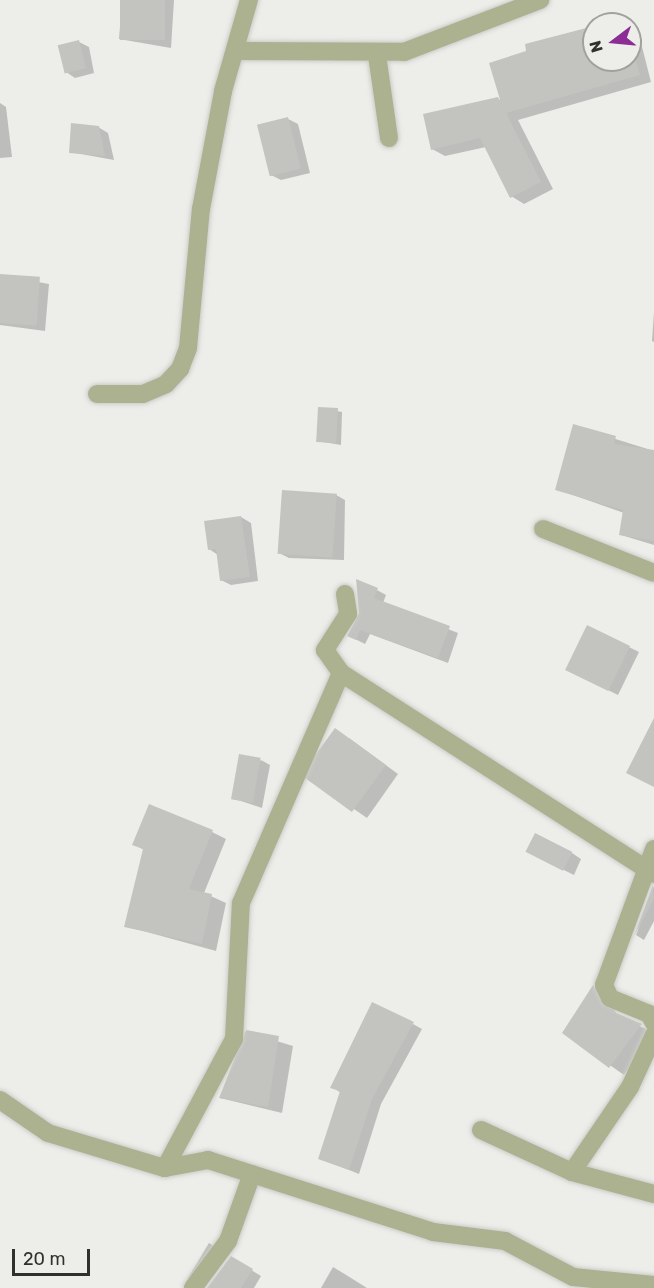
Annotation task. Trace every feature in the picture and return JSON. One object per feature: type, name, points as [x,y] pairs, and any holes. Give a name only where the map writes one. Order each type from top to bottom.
[{"type":"street","points":[[97,394],[143,394],[166,384],[180,369],[188,348],[201,208],[223,91],[238,51],[249,0]]},
{"type":"street","points":[[238,51],[378,56],[431,45],[540,0]]},
{"type":"street","points":[[378,56],[389,138]]},
{"type":"street","points":[[543,529],[654,573]]},
{"type":"street","points":[[345,594],[348,614],[325,650],[341,673],[650,872]]},
{"type":"street","points":[[165,1168],[183,1139],[234,1038],[241,903],[341,673]]},
{"type":"street","points":[[654,849],[650,872],[604,985],[610,998],[649,1014],[654,1023]]},
{"type":"street","points":[[572,1172],[630,1087],[654,1035]]},
{"type":"street","points":[[0,1100],[48,1133],[165,1168],[208,1160]]},
{"type":"street","points":[[481,1130],[572,1172],[654,1194]]},
{"type":"street","points":[[183,1139],[208,1160],[433,1232],[505,1241],[573,1277],[636,1279],[654,1286]]},
{"type":"street","points":[[194,1288],[228,1241],[252,1174]]},
{"type":"building","points":[[120,0],[165,0],[165,40],[120,40]]},
{"type":"building","points":[[582,29],[582,72],[639,72],[640,75],[506,113],[541,182],[510,198],[480,138],[431,150],[423,114],[498,97],[501,103],[489,63],[526,51],[525,44]]},
{"type":"building","points":[[79,40],[86,68],[65,73],[58,45]]},
{"type":"building","points":[[288,117],[301,168],[270,176],[257,125]]},
{"type":"building","points":[[71,123],[99,126],[105,156],[69,153]]},
{"type":"building","points":[[0,274],[40,277],[36,326],[0,323]]},
{"type":"building","points":[[318,407],[338,408],[336,443],[316,442]]},
{"type":"building","points":[[573,424],[616,436],[614,444],[654,450],[654,541],[619,535],[623,510],[555,490]]},
{"type":"building","points":[[282,490],[337,494],[332,558],[278,554]]},
{"type":"building","points":[[241,516],[250,577],[220,581],[216,549],[208,550],[204,521]]},
{"type":"building","points":[[356,579],[378,588],[374,598],[450,626],[438,658],[360,630],[356,640],[347,636],[359,613]]},
{"type":"building","points":[[587,625],[630,646],[608,691],[565,670]]},
{"type":"building","points":[[654,718],[654,787],[626,773]]},
{"type":"building","points":[[335,728],[386,765],[352,812],[301,775]]},
{"type":"building","points":[[239,754],[261,758],[253,803],[231,799]]},
{"type":"building","points":[[149,804],[213,830],[189,889],[212,894],[202,944],[124,927],[143,849],[132,845]]},
{"type":"building","points":[[535,833],[572,852],[563,871],[525,852]]},
{"type":"building","points":[[653,885],[654,899],[634,936]]},
{"type":"building","points":[[593,985],[605,1008],[642,1024],[609,1068],[562,1033]]},
{"type":"building","points":[[372,1002],[414,1022],[372,1099],[349,1170],[318,1159],[340,1091],[330,1088]]},
{"type":"building","points":[[246,1030],[279,1036],[268,1107],[219,1098]]},
{"type":"building","points":[[231,1256],[253,1269],[241,1288],[207,1288]]}]
